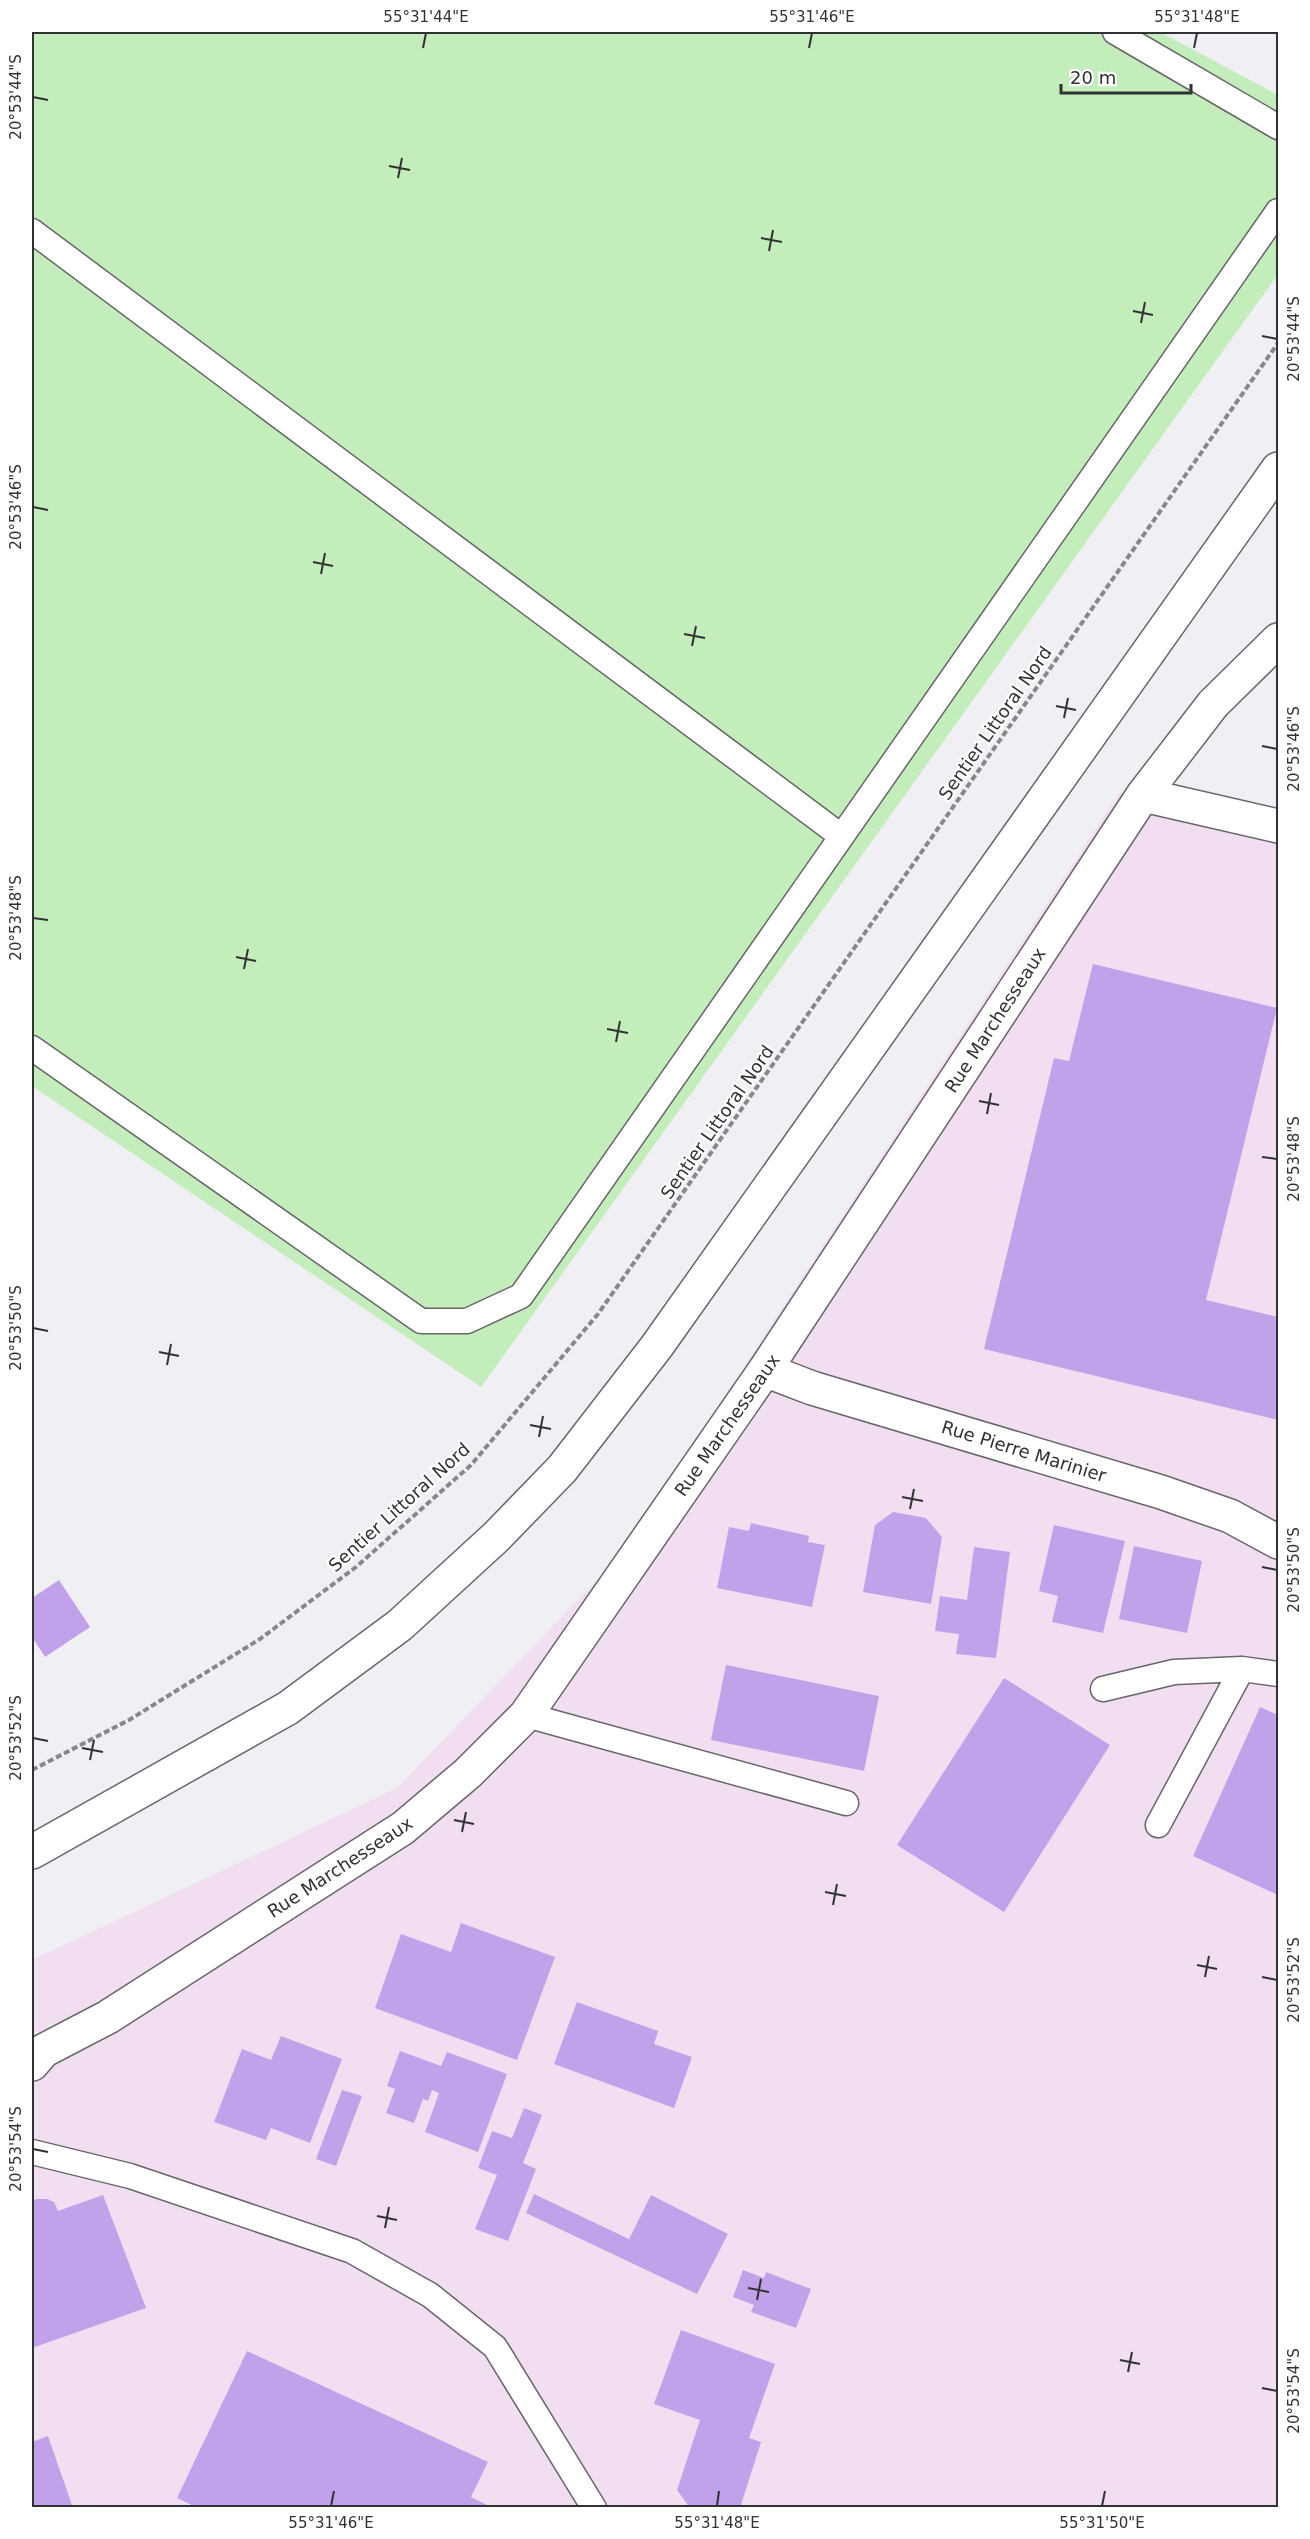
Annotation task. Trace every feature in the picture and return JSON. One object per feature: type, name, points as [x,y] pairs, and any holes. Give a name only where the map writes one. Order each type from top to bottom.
[{"type":"street","points":[[32,1852],[288,1708],[400,1625],[496,1538],[562,1469],[657,1346],[1278,469]]},
{"type":"street","name":"Rue Marchesseaux","points":[[32,2064],[43,2051],[108,2018],[403,1828],[468,1773],[526,1715],[765,1370],[1143,795],[1213,704],[1278,640]]},
{"type":"street","points":[[1143,795],[1278,826]]},
{"type":"street","name":"Rue Pierre Marinier","points":[[765,1370],[812,1388],[1161,1492],[1230,1516],[1278,1542]]},
{"type":"lane","points":[[1115,32],[1278,128]]},
{"type":"lane","points":[[32,1048],[421,1321],[467,1321],[521,1296],[1278,211]]},
{"type":"lane","points":[[32,231],[841,836]]},
{"type":"lane","points":[[1158,1825],[1242,1669]]},
{"type":"lane","points":[[1103,1689],[1174,1672],[1242,1669],[1278,1674]]},
{"type":"lane","points":[[526,1715],[846,1803]]},
{"type":"lane","points":[[32,2152],[130,2176],[352,2251],[430,2295],[495,2347],[594,2508]]},
{"type":"path","name":"Sentier Littoral Nord","points":[[32,1770],[129,1720],[260,1639],[356,1567],[471,1465],[598,1314],[1278,343]]},
{"type":"shaded area","points":[[1120,792],[1278,825],[1278,2507],[32,2507],[32,1960],[397,1788],[630,1546],[718,1406]]},
{"type":"green space","points":[[32,32],[1160,32],[1278,95],[1278,274],[481,1387],[32,1086]]},
{"type":"building","points":[[1093,964],[1277,1008],[1206,1300],[1278,1317],[1278,1420],[984,1349],[1054,1058],[1069,1061]]},
{"type":"building","points":[[893,1512],[926,1518],[942,1537],[931,1604],[863,1592],[875,1525]]},
{"type":"building","points":[[751,1523],[809,1536],[808,1542],[825,1545],[812,1607],[717,1588],[729,1527],[749,1531]]},
{"type":"building","points":[[1054,1525],[1125,1541],[1103,1633],[1052,1622],[1058,1596],[1039,1591]]},
{"type":"building","points":[[1134,1546],[1202,1561],[1187,1633],[1119,1619]]},
{"type":"building","points":[[974,1547],[1010,1552],[996,1658],[956,1654],[959,1634],[935,1631],[940,1596],[967,1600]]},
{"type":"building","points":[[59,1580],[90,1627],[45,1657],[32,1637],[32,1598]]},
{"type":"building","points":[[726,1665],[879,1696],[864,1771],[711,1740]]},
{"type":"building","points":[[1004,1678],[1110,1745],[1004,1912],[897,1845]]},
{"type":"building","points":[[1260,1707],[1278,1715],[1278,1895],[1193,1856]]},
{"type":"building","points":[[461,1923],[555,1957],[517,2060],[375,2008],[401,1934],[451,1952]]},
{"type":"building","points":[[577,2002],[658,2031],[654,2044],[692,2057],[674,2108],[554,2064]]},
{"type":"building","points":[[281,2036],[342,2059],[310,2143],[271,2128],[266,2140],[214,2122],[242,2049],[271,2060]]},
{"type":"building","points":[[400,2051],[441,2066],[447,2052],[507,2074],[478,2152],[425,2132],[439,2093],[432,2090],[428,2101],[423,2099],[414,2123],[386,2113],[395,2089],[387,2086]]},
{"type":"building","points":[[342,2090],[362,2096],[336,2166],[316,2159]]},
{"type":"building","points":[[524,2108],[542,2115],[523,2163],[536,2169],[508,2241],[475,2229],[497,2175],[478,2168],[492,2131],[512,2138]]},
{"type":"building","points":[[534,2194],[629,2239],[651,2195],[728,2234],[697,2294],[526,2213]]},
{"type":"building","points":[[103,2195],[146,2308],[32,2348],[32,2202],[36,2199],[47,2199],[54,2202],[58,2211]]},
{"type":"building","points":[[743,2270],[764,2278],[766,2272],[811,2289],[796,2328],[751,2312],[754,2305],[733,2297]]},
{"type":"building","points":[[681,2330],[775,2364],[749,2438],[761,2442],[740,2508],[690,2508],[677,2490],[700,2420],[654,2404]]},
{"type":"building","points":[[247,2351],[488,2462],[471,2497],[493,2508],[198,2508],[177,2498]]},
{"type":"building","points":[[48,2436],[73,2508],[32,2508],[32,2442]]}]
